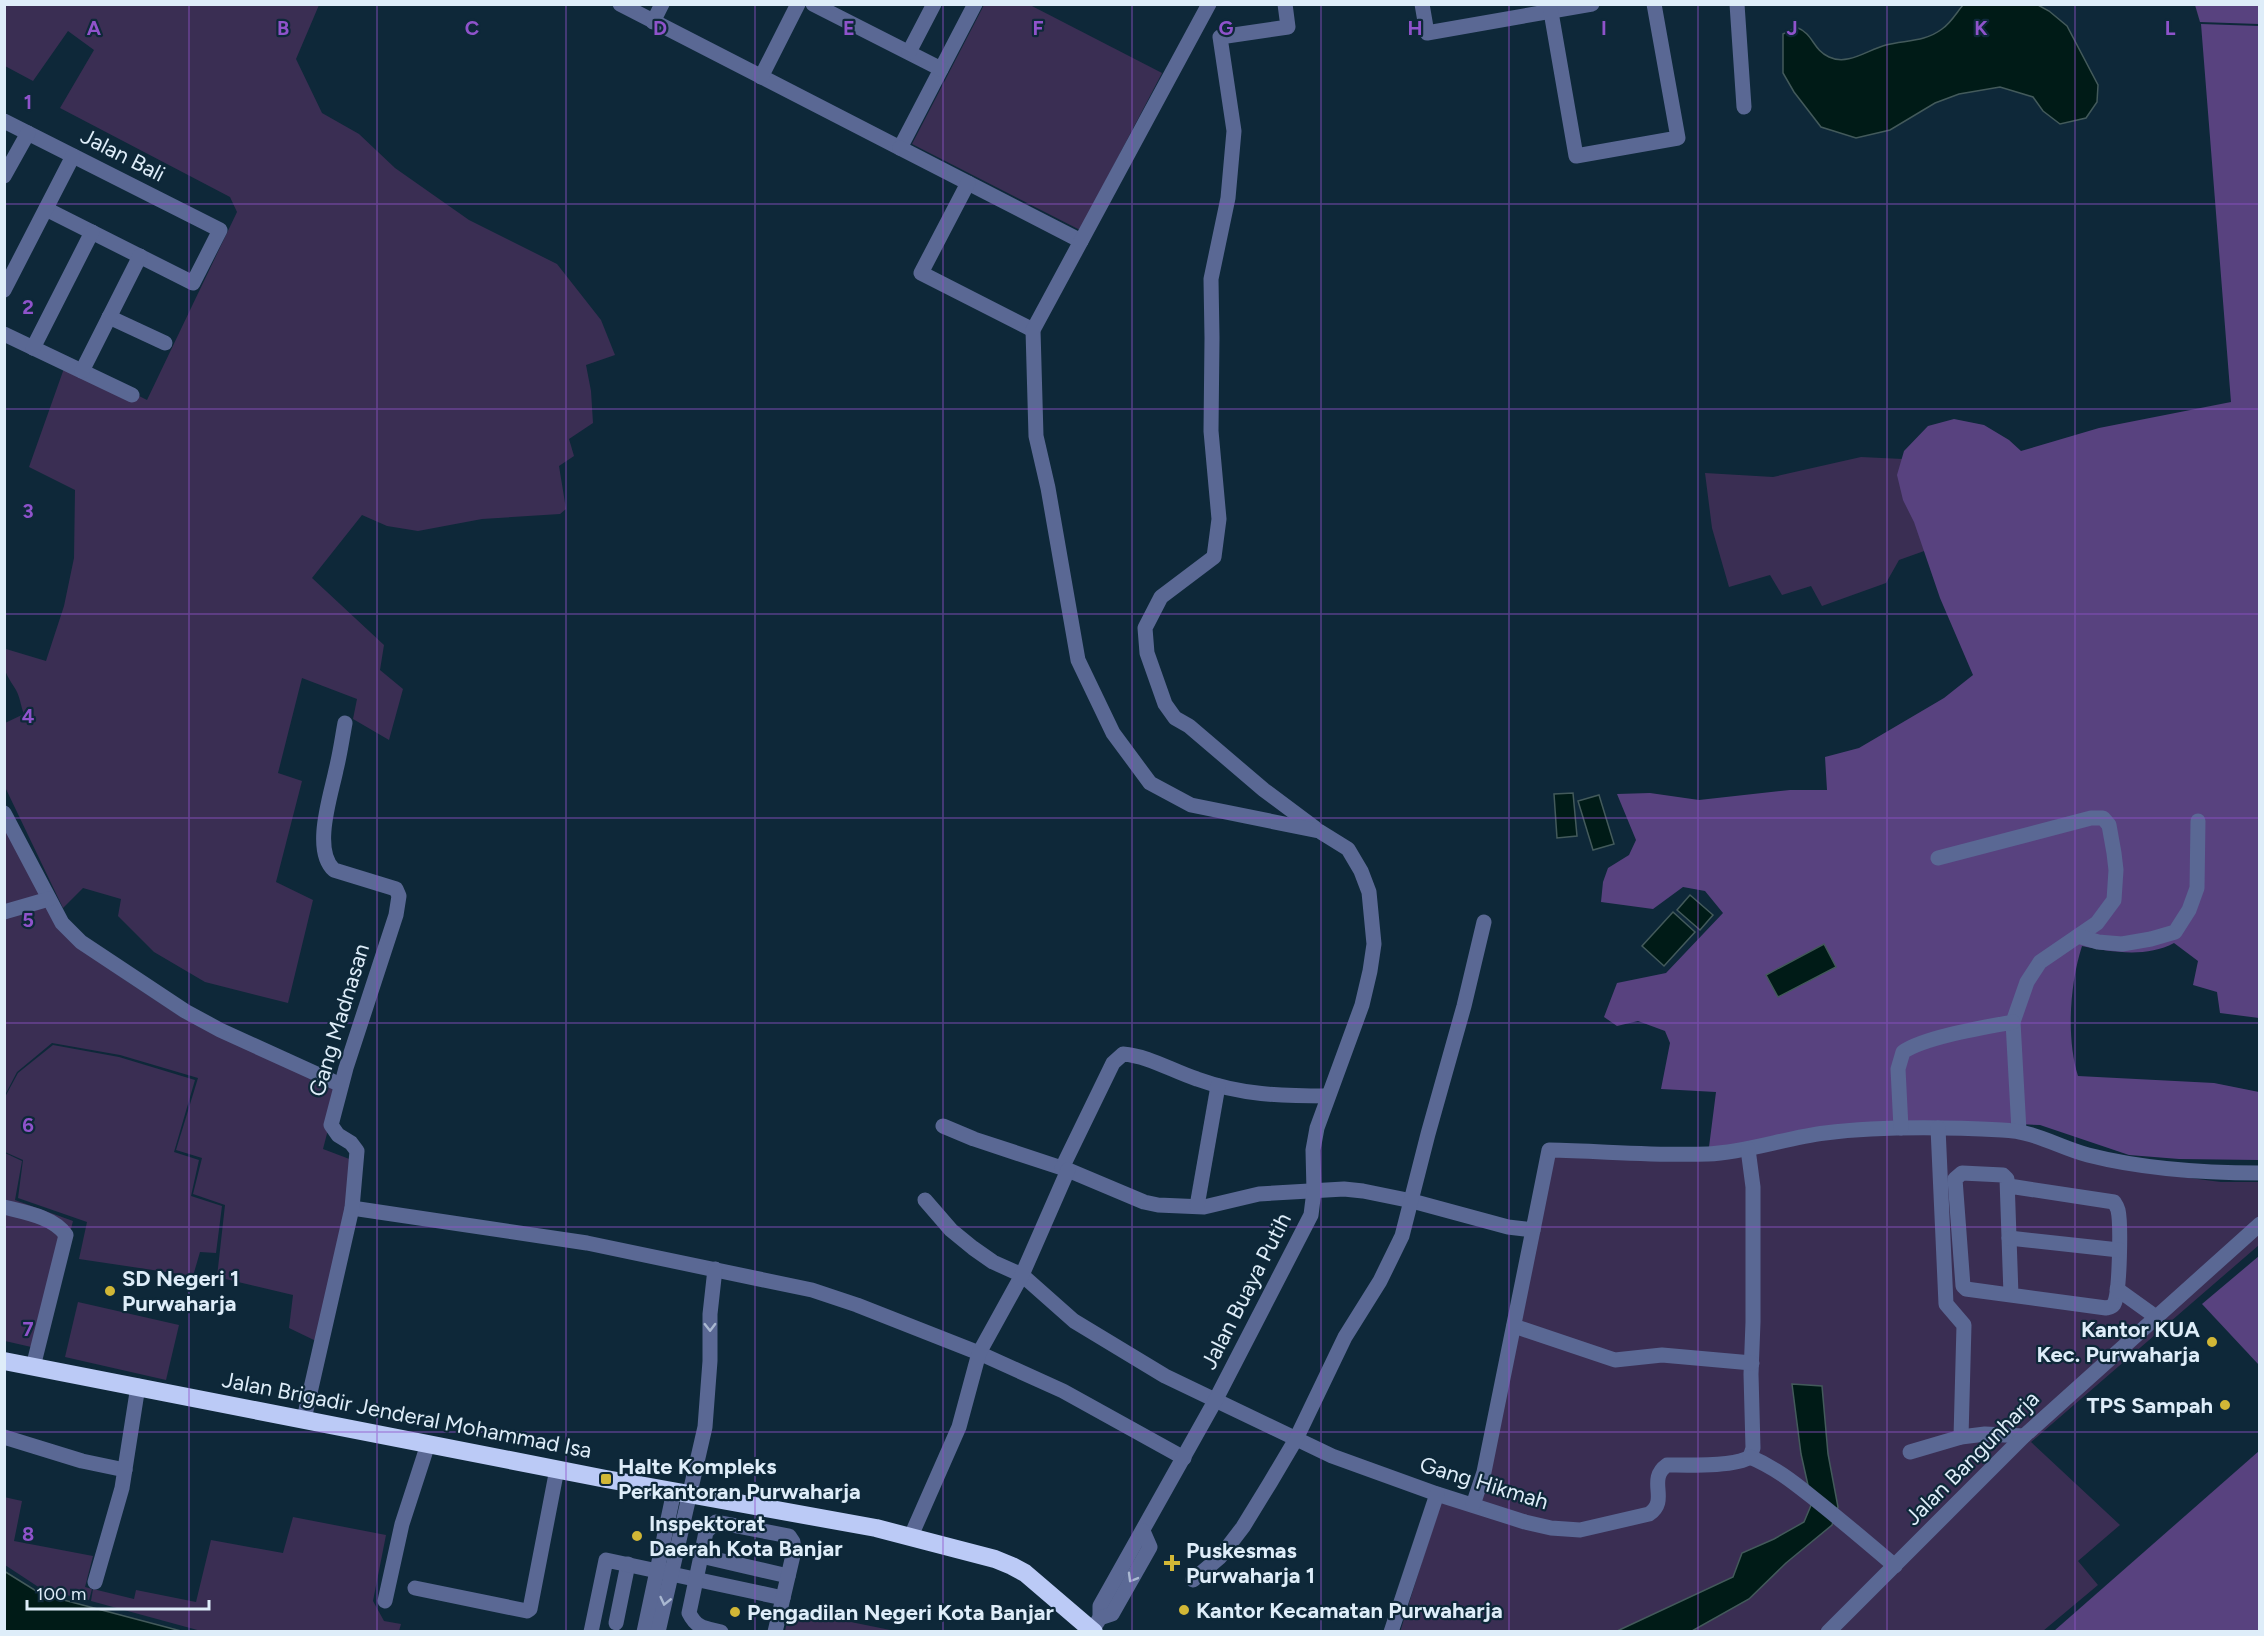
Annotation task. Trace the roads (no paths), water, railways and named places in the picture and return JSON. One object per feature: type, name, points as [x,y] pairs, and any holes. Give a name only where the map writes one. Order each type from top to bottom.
[{"type":"highway","name":"Jalan Brigadir Jenderal Mohammad Isa","points":[[4,1361],[911,1536],[1012,1566],[1095,1626]]},
{"type":"street","points":[[620,4],[1081,241]]},
{"type":"street","points":[[653,21],[662,4]]},
{"type":"street","points":[[761,77],[798,4]]},
{"type":"street","points":[[813,4],[941,69]]},
{"type":"street","points":[[909,52],[934,4]]},
{"type":"street","points":[[900,148],[975,4]]},
{"type":"street","points":[[1209,4],[1033,330],[1036,436],[1048,488],[1077,660],[1113,733],[1149,783],[1191,806],[1319,831]]},
{"type":"street","name":"Jalan Buaya Putih","points":[[1095,1626],[1100,1606],[1215,1401],[1311,1215],[1314,1191],[1313,1150],[1317,1128],[1362,1005],[1370,971],[1372,914],[1369,892],[1361,871],[1348,849],[1319,831],[1264,789],[1189,726],[1175,718],[1165,704],[1147,653],[1145,628],[1161,597],[1214,557],[1219,519],[1211,431],[1211,279],[1228,198],[1234,131],[1220,37],[1288,27],[1285,4]]},
{"type":"street","points":[[1422,4],[1427,33],[1592,4]]},
{"type":"street","points":[[1551,12],[1576,156],[1678,138],[1654,4]]},
{"type":"street","points":[[1737,4],[1744,107]]},
{"type":"street","name":"Jalan Bali","points":[[4,121],[220,230],[193,283],[140,256]]},
{"type":"street","points":[[4,176],[28,133]]},
{"type":"street","points":[[4,290],[73,156]]},
{"type":"street","points":[[968,183],[921,273],[1033,330]]},
{"type":"street","points":[[46,209],[140,256],[82,371]]},
{"type":"street","points":[[33,348],[92,232]]},
{"type":"street","points":[[110,316],[165,343]]},
{"type":"street","points":[[4,334],[132,396]]},
{"type":"street","name":"Gang Madnasan","points":[[304,1419],[352,1208],[357,1151],[351,1143],[338,1135],[331,1125],[341,1085],[396,915],[399,896],[396,889],[344,874],[334,870],[328,863],[325,842],[328,801],[345,723]]},
{"type":"street","points":[[4,813],[62,923],[81,942],[185,1011],[220,1030],[341,1085]]},
{"type":"street","points":[[1938,858],[2091,818],[2107,820],[2116,870],[2114,900],[2097,923],[2040,962],[2027,982],[2013,1022],[2019,1131]]},
{"type":"street","points":[[2078,936],[2098,942],[2122,944],[2175,932],[2189,910],[2197,888],[2198,821]]},
{"type":"street","points":[[4,912],[49,899]]},
{"type":"street","points":[[1193,1580],[1220,1557],[1242,1527],[1296,1439],[1346,1337],[1384,1273],[1402,1236],[1464,1006],[1484,922]]},
{"type":"street","points":[[1901,1128],[1898,1069],[1903,1052],[1910,1047],[1940,1038],[2013,1022]]},
{"type":"street","points":[[911,1536],[960,1427],[979,1353],[1022,1275],[1065,1169],[1113,1063],[1123,1054],[1144,1058],[1218,1086],[1258,1095],[1328,1096]]},
{"type":"street","points":[[1197,1206],[1218,1086]]},
{"type":"street","points":[[943,1126],[974,1139],[1065,1169],[1144,1202],[1158,1205],[1216,1205],[1259,1194],[1344,1189],[1412,1201],[1508,1227],[1533,1230]]},
{"type":"street","points":[[1938,1128],[1946,1304],[1964,1325],[1961,1437]]},
{"type":"street","points":[[1473,1506],[1484,1472],[1549,1150],[1709,1154],[1748,1149],[1823,1133],[1938,1128],[2019,1131],[2048,1139],[2087,1155],[2136,1164],[2181,1170],[2259,1173]]},
{"type":"street","points":[[1748,1149],[1753,1187],[1753,1448],[1750,1457],[1771,1466],[1790,1479],[1844,1521],[1895,1566]]},
{"type":"street","points":[[2009,1186],[2114,1202],[2118,1208],[2119,1250],[2117,1290],[2114,1303],[2106,1308],[1966,1289],[1963,1286],[1955,1179],[1962,1173],[2003,1175],[2007,1179],[2011,1295]]},
{"type":"street","name":"Gang Hikmah","points":[[925,1200],[951,1230],[973,1248],[993,1262],[1022,1275],[1074,1321],[1165,1376],[1332,1456],[1473,1506],[1551,1528],[1580,1530],[1649,1514],[1657,1509],[1659,1500],[1657,1481],[1662,1469],[1667,1466],[1731,1463],[1744,1461],[1750,1457]]},
{"type":"street","points":[[4,1207],[48,1221],[62,1229],[66,1235],[33,1367]]},
{"type":"street","points":[[352,1208],[587,1243],[812,1290],[979,1353],[1062,1391],[1184,1458]]},
{"type":"street","name":"Jalan Bangunharja","points":[[1828,1632],[2024,1436],[2259,1224]]},
{"type":"street","points":[[2009,1238],[2119,1250]]},
{"type":"street","points":[[644,1632],[664,1571],[681,1493],[705,1427],[710,1361],[710,1314],[715,1269]]},
{"type":"street","points":[[2117,1290],[2156,1317]]},
{"type":"street","points":[[1514,1326],[1615,1360],[1662,1355],[1752,1363]]},
{"type":"street","points":[[95,1582],[111,1530],[125,1470],[138,1386]]},
{"type":"street","points":[[1910,1452],[1961,1437],[1985,1434],[2024,1436]]},
{"type":"street","points":[[4,1437],[82,1461],[125,1470]]},
{"type":"street","points":[[385,1600],[402,1524],[428,1444]]},
{"type":"street","points":[[415,1588],[497,1606],[527,1611],[530,1609],[557,1469]]},
{"type":"street","points":[[1391,1632],[1437,1494]]},
{"type":"street","points":[[721,1632],[700,1627],[694,1623],[689,1613],[706,1532],[716,1522],[789,1536],[793,1542],[794,1551],[775,1632]]},
{"type":"street","points":[[701,1556],[788,1576]]},
{"type":"street","points":[[591,1632],[606,1560],[783,1598]]},
{"type":"street","points":[[616,1623],[628,1564]]},
{"type":"street","points":[[658,1632],[664,1571]]},
{"type":"place","name":"SD Negeri 1 Purwaharja","points":[[110,1291]]},
{"type":"place","name":"Kantor KUA Kec. Purwaharja","points":[[2212,1342]]},
{"type":"place","name":"TPS Sampah","points":[[2225,1405]]},
{"type":"place","name":"Halte Kompleks Perkantoran Purwaharja","points":[[606,1479]]},
{"type":"place","name":"Inspektorat Daerah Kota Banjar","points":[[637,1536]]},
{"type":"place","name":"Puskesmas Purwaharja 1","points":[[1172,1563]]},
{"type":"place","name":"Kantor Kecamatan Purwaharja","points":[[1184,1610]]},
{"type":"place","name":"Pengadilan Negeri Kota Banjar","points":[[735,1612]]}]
